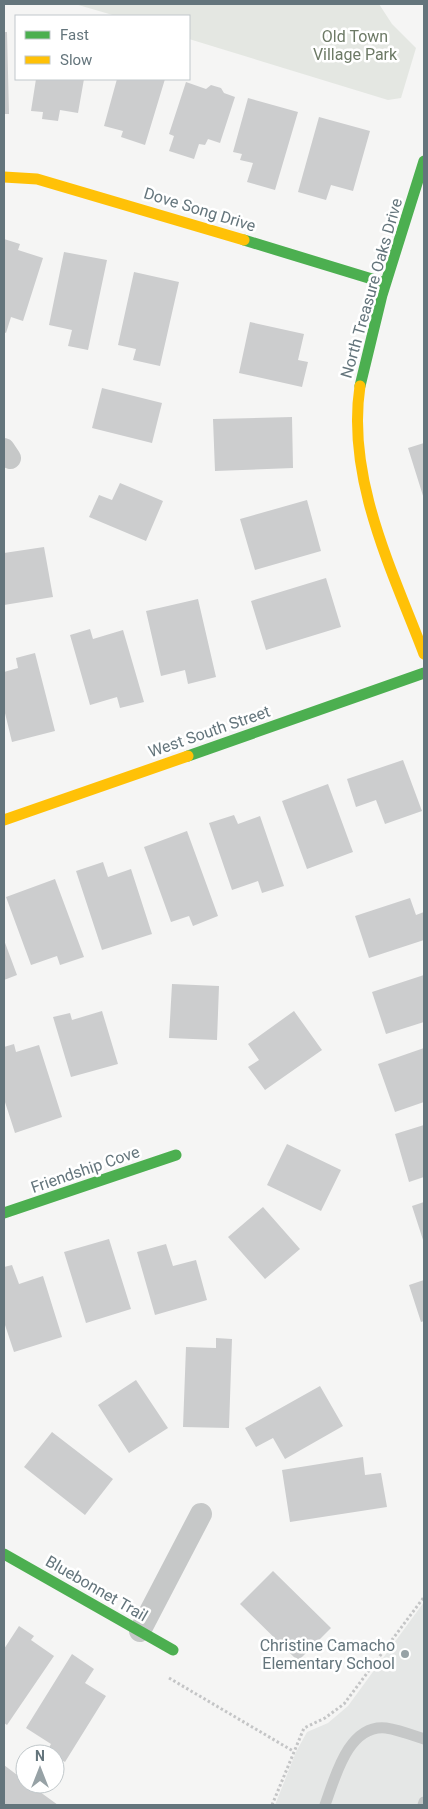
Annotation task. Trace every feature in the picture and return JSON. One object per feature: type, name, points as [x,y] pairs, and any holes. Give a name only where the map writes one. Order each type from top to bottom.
[{"type":"street","name":"North Treasure Oaks Drive","points":[[424,161],[385,283],[365,358],[357,402],[358,443],[369,502],[424,654]]},
{"type":"street","name":"Dove Song Drive","points":[[4,177],[37,179],[104,196],[385,283]]},
{"type":"street","name":"West South Street","points":[[4,820],[424,673]]},
{"type":"street","name":"Friendship Cove","points":[[4,1213],[176,1155]]},
{"type":"street","points":[[140,1631],[201,1514]]},
{"type":"street","name":"Bluebonnet Trail","points":[[4,1554],[173,1650]]},
{"type":"lane","points":[[325,1805],[343,1759],[361,1735],[385,1728],[424,1739]]},
{"type":"path","points":[[272,1805],[304,1728],[325,1718],[344,1704],[424,1597]]},
{"type":"path","points":[[160,1673],[293,1751]]},
{"type":"shaded area","name":"Christine Camacho Elementary School","points":[[424,1602],[424,1805],[275,1805],[296,1752],[307,1732],[328,1723],[348,1706]]},
{"type":"green space","name":"Old Town Village Park","points":[[75,4],[379,4],[392,24],[416,48],[401,98],[388,100],[190,39],[190,15],[113,15]]},
{"type":"building","points":[[4,32],[7,32],[9,114],[4,114]]},
{"type":"building","points":[[36,80],[84,80],[78,113],[60,110],[58,121],[42,119],[43,112],[31,111]]},
{"type":"building","points":[[117,80],[165,80],[145,145],[121,137],[123,131],[104,126]]},
{"type":"building","points":[[186,82],[206,89],[211,85],[221,88],[224,93],[235,97],[220,143],[208,139],[205,145],[199,144],[194,159],[169,151],[174,136],[169,134]]},
{"type":"building","points":[[248,98],[298,112],[275,190],[247,182],[253,163],[240,160],[242,154],[233,152]]},
{"type":"building","points":[[319,117],[370,131],[353,191],[331,185],[326,200],[298,192]]},
{"type":"building","points":[[4,239],[20,244],[18,250],[43,258],[23,321],[11,317],[6,333],[4,332]]},
{"type":"building","points":[[64,252],[107,260],[88,350],[68,346],[72,330],[49,325]]},
{"type":"building","points":[[134,272],[179,282],[160,366],[133,360],[136,349],[118,345]]},
{"type":"building","points":[[250,322],[304,334],[298,360],[308,362],[302,387],[239,373]]},
{"type":"building","points":[[102,388],[162,403],[152,443],[92,428]]},
{"type":"building","points":[[292,417],[293,468],[215,471],[213,419]]},
{"type":"building","points":[[424,443],[424,499],[408,448]]},
{"type":"building","points":[[120,483],[163,501],[146,541],[89,517],[99,495],[112,500]]},
{"type":"building","points":[[307,500],[321,551],[255,570],[240,519]]},
{"type":"building","points":[[44,547],[53,597],[4,605],[4,553]]},
{"type":"building","points":[[326,578],[341,627],[266,650],[251,601]]},
{"type":"building","points":[[198,599],[216,677],[188,684],[185,670],[161,676],[146,611]]},
{"type":"building","points":[[90,629],[93,639],[123,630],[144,702],[120,708],[117,697],[90,705],[70,635]]},
{"type":"building","points":[[35,653],[55,731],[12,742],[4,709],[4,672],[18,668],[16,658]]},
{"type":"building","points":[[403,760],[422,811],[385,824],[376,800],[356,807],[347,779]]},
{"type":"building","points":[[328,784],[353,852],[307,869],[282,801]]},
{"type":"building","points":[[234,815],[238,824],[260,816],[284,886],[262,893],[258,881],[232,890],[209,823]]},
{"type":"building","points":[[187,831],[218,916],[193,926],[189,916],[171,922],[144,847]]},
{"type":"building","points":[[103,862],[108,877],[131,869],[152,934],[102,950],[76,871]]},
{"type":"building","points":[[55,879],[84,957],[60,965],[57,956],[31,965],[6,897]]},
{"type":"building","points":[[410,898],[416,915],[424,912],[424,940],[369,958],[355,916]]},
{"type":"building","points":[[4,940],[17,975],[4,980]]},
{"type":"building","points":[[424,975],[424,1022],[386,1034],[372,992]]},
{"type":"building","points":[[172,984],[219,986],[217,1040],[169,1038]]},
{"type":"building","points":[[102,1011],[118,1064],[71,1077],[53,1017],[70,1013],[72,1020]]},
{"type":"building","points":[[294,1011],[322,1050],[265,1090],[248,1067],[259,1060],[248,1044]]},
{"type":"building","points":[[14,1044],[16,1052],[39,1045],[62,1117],[15,1133],[4,1099],[4,1047]]},
{"type":"building","points":[[424,1048],[424,1102],[395,1112],[378,1064]]},
{"type":"building","points":[[424,1125],[424,1177],[409,1182],[395,1134]]},
{"type":"building","points":[[287,1144],[341,1170],[321,1211],[267,1185]]},
{"type":"building","points":[[424,1202],[424,1243],[412,1206]]},
{"type":"building","points":[[263,1207],[300,1249],[265,1279],[228,1237]]},
{"type":"building","points":[[109,1239],[131,1309],[86,1323],[64,1252]]},
{"type":"building","points":[[166,1244],[173,1266],[196,1260],[207,1300],[155,1315],[137,1252]]},
{"type":"building","points":[[12,1265],[19,1284],[43,1276],[62,1337],[14,1352],[4,1322],[4,1267]]},
{"type":"building","points":[[424,1280],[424,1321],[421,1322],[409,1285]]},
{"type":"building","points":[[216,1338],[232,1339],[229,1428],[183,1427],[186,1347],[216,1348]]},
{"type":"building","points":[[136,1380],[168,1428],[129,1453],[98,1405]]},
{"type":"building","points":[[320,1386],[343,1426],[285,1459],[273,1438],[256,1447],[245,1428]]},
{"type":"building","points":[[52,1432],[113,1479],[85,1515],[24,1467]]},
{"type":"building","points":[[363,1457],[365,1475],[381,1473],[387,1507],[290,1522],[282,1470]]},
{"type":"building","points":[[273,1571],[331,1628],[298,1661],[240,1604]]},
{"type":"building","points":[[19,1626],[34,1636],[31,1640],[54,1656],[7,1725],[4,1723],[4,1649]]},
{"type":"building","points":[[72,1654],[94,1669],[85,1683],[106,1696],[65,1762],[65,1744],[51,1744],[26,1728]]},
{"type":"building","points":[[4,1765],[15,1773],[15,1794],[43,1794],[58,1805],[4,1805]]},
{"type":"traffic: fast","points":[[360,386],[382,295],[424,161]]},
{"type":"traffic: fast","points":[[244,240],[385,283]]},
{"type":"traffic: fast","points":[[188,756],[424,673]]},
{"type":"traffic: fast","points":[[4,1213],[176,1155]]},
{"type":"traffic: fast","points":[[4,1554],[173,1650]]},
{"type":"traffic: slow","points":[[4,177],[37,179],[244,240]]},
{"type":"traffic: slow","points":[[360,386],[357,420],[360,455],[366,489],[386,557],[424,654]]},
{"type":"traffic: slow","points":[[4,820],[188,756]]},
{"type":"place","name":"Christine Camacho Elementary School","points":[[405,1654]]}]
